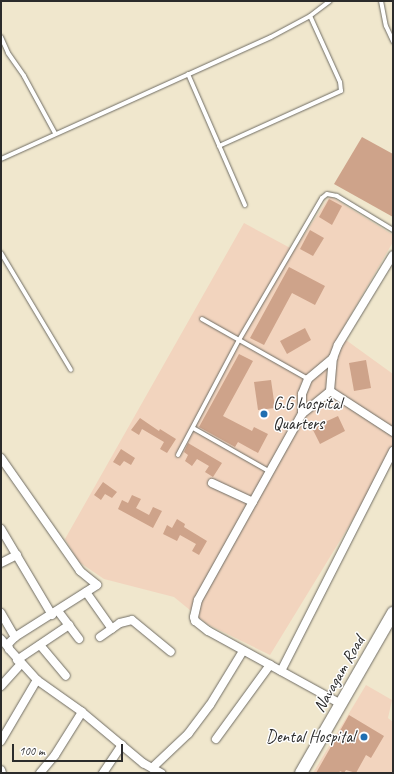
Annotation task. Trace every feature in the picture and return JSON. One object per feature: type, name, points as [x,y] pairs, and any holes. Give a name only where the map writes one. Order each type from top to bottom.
[{"type":"street","points":[[341,704],[201,627],[194,616],[198,600],[302,414],[330,391],[333,358],[338,345],[392,258]]},
{"type":"street","points":[[302,414],[302,394],[308,379],[333,358]]},
{"type":"street","points":[[330,391],[393,432]]},
{"type":"street","points":[[281,671],[393,451]]},
{"type":"street","points":[[1,458],[80,571],[97,585],[15,637],[8,644],[8,647]]},
{"type":"street","points":[[212,483],[253,502]]},
{"type":"street","points":[[1,528],[16,555],[55,613],[69,625],[79,639]]},
{"type":"street","points":[[1,563],[16,555]]},
{"type":"street","points":[[86,592],[112,629]]},
{"type":"street","points":[[1,613],[15,637]]},
{"type":"street","name":"Navagam Road","points":[[301,773],[393,613]]},
{"type":"street","points":[[100,637],[120,623],[132,620],[171,652]]},
{"type":"street","points":[[1,686],[19,662],[69,625]]},
{"type":"street","points":[[1,639],[19,662],[37,680],[82,712],[143,763],[161,773]]},
{"type":"street","points":[[40,645],[66,676]]},
{"type":"street","points":[[152,768],[188,734],[210,705],[243,651]]},
{"type":"street","points":[[216,739],[270,665]]},
{"type":"street","points":[[1,741],[37,680]]},
{"type":"street","points":[[40,773],[55,754],[82,712]]},
{"type":"street","points":[[103,773],[122,745]]},
{"type":"lane","points":[[1,159],[55,133],[271,37],[310,16],[330,1]]},
{"type":"lane","points":[[381,1],[386,26],[393,41]]},
{"type":"lane","points":[[219,146],[341,91],[340,82],[310,16]]},
{"type":"lane","points":[[1,37],[8,52],[24,76],[55,133]]},
{"type":"lane","points":[[188,74],[245,205]]},
{"type":"lane","points":[[178,455],[239,340],[322,198],[327,194],[337,196],[393,230]]},
{"type":"lane","points":[[1,253],[71,370]]},
{"type":"lane","points":[[202,319],[308,379]]},
{"type":"lane","points":[[193,428],[270,472]]},
{"type":"shaded area","name":"G.G hospital Quarters","points":[[330,196],[393,235],[393,242],[339,335],[393,374],[393,454],[270,655],[207,624],[174,597],[104,579],[79,562],[65,539],[244,223],[294,250]]},
{"type":"shaded area","name":"Dental Hospital","points":[[366,685],[392,700],[388,718],[393,722],[393,773],[313,773]]},
{"type":"building","points":[[362,137],[393,154],[393,217],[334,184]]},
{"type":"building","points":[[329,199],[342,206],[332,225],[319,217]]},
{"type":"building","points":[[310,230],[324,238],[313,256],[300,249]]},
{"type":"building","points":[[289,267],[325,286],[315,305],[292,293],[264,345],[250,338]]},
{"type":"building","points":[[305,328],[311,340],[287,354],[280,341]]},
{"type":"building","points":[[239,354],[253,361],[223,416],[252,431],[254,427],[268,434],[258,453],[238,442],[235,447],[199,427]]},
{"type":"building","points":[[366,360],[371,388],[354,391],[349,363]]},
{"type":"building","points":[[271,380],[275,408],[258,410],[254,382]]},
{"type":"building","points":[[338,416],[345,431],[320,444],[312,428]]},
{"type":"building","points":[[140,418],[159,431],[160,429],[176,439],[167,453],[160,449],[164,442],[142,429],[139,435],[131,430]]},
{"type":"building","points":[[188,443],[222,463],[213,477],[205,472],[209,466],[197,459],[192,466],[185,461],[188,455],[184,452]]},
{"type":"building","points":[[121,449],[135,458],[131,465],[124,461],[120,466],[113,462]]},
{"type":"building","points":[[103,482],[117,492],[112,498],[105,494],[101,500],[94,495]]},
{"type":"building","points":[[132,495],[141,499],[136,508],[149,515],[153,507],[162,511],[153,528],[118,509],[122,500],[128,503]]},
{"type":"building","points":[[177,519],[185,524],[184,527],[207,541],[199,555],[192,551],[196,544],[180,535],[177,541],[163,534],[167,525],[172,528]]},
{"type":"building","points":[[349,715],[384,736],[371,758],[366,755],[356,773],[346,770],[344,773],[340,771],[339,773],[316,773]]},
{"type":"place","name":"G.G hospital Quarters","points":[[264,414]]},
{"type":"place","name":"Dental Hospital","points":[[364,737]]}]
